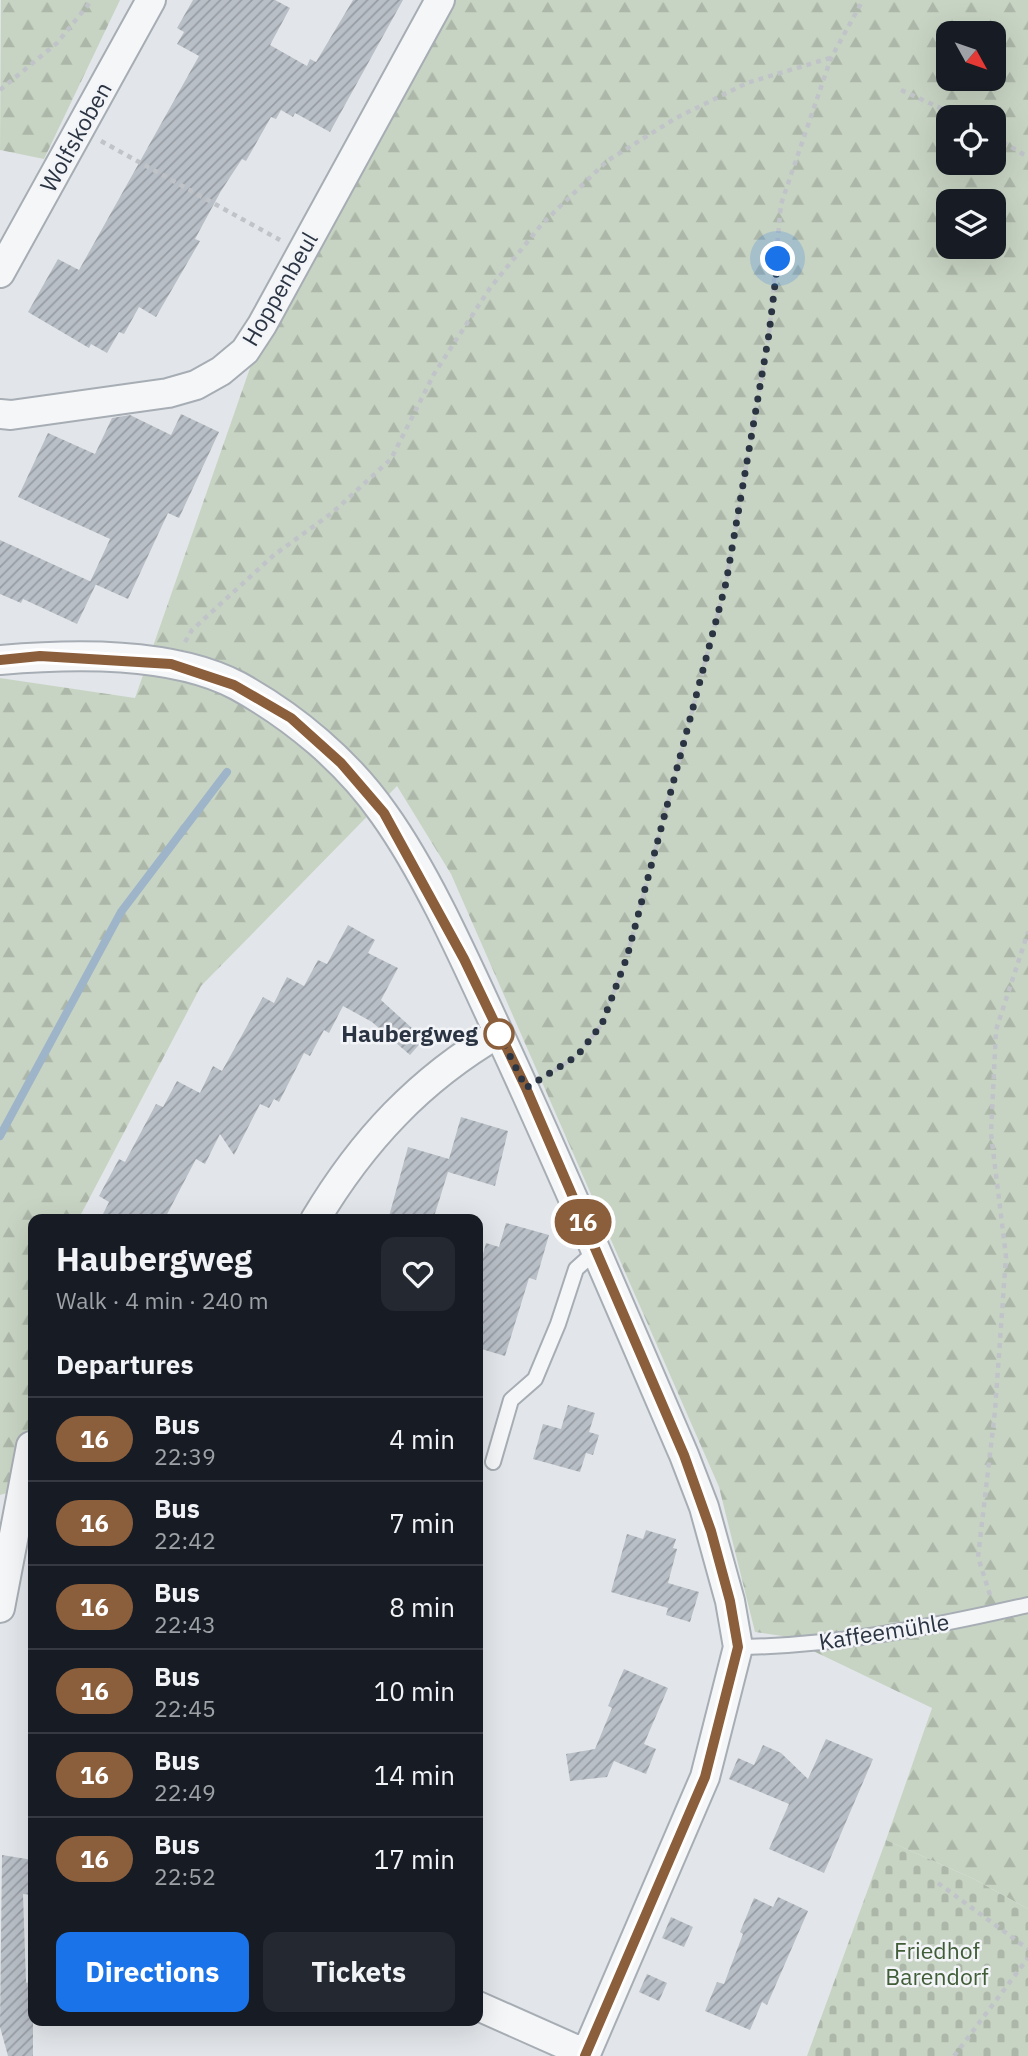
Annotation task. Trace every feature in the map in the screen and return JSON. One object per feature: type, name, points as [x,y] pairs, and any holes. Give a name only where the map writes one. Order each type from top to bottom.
[{"type":"street","name":"Wolfskoben","points":[[0,273],[151,0]]},
{"type":"street","name":"Hoppenbeul","points":[[0,414],[11,415],[155,395],[196,385],[221,371],[245,351],[440,0]]},
{"type":"street","points":[[0,660],[40,656],[171,664],[234,685],[291,718],[341,763],[384,813],[526,1088],[704,1507],[730,1601],[738,1647],[705,1777],[587,2055],[483,2008]]},
{"type":"street","points":[[320,1214],[362,1150],[391,1116],[421,1086],[458,1057],[499,1033]]},
{"type":"street","points":[[0,1608],[28,1462]]},
{"type":"lane","points":[[493,1462],[511,1399],[535,1379],[558,1324],[576,1269],[596,1251]]},
{"type":"lane","name":"Kaffeemühle","points":[[738,1647],[788,1646],[907,1631],[1028,1605]]},
{"type":"path","points":[[0,90],[57,43],[92,0]]},
{"type":"path","points":[[526,1088],[577,1056],[602,1024],[627,957],[728,571],[769,334],[781,204],[831,58],[863,0]]},
{"type":"path","points":[[171,664],[192,630],[274,555],[332,513],[391,458],[434,374],[490,288],[542,224],[607,161],[676,118],[747,83],[831,58]]},
{"type":"path","points":[[901,90],[936,106]]},
{"type":"path","points":[[80,130],[302,252]]},
{"type":"path","points":[[1006,144],[1028,157]]},
{"type":"path","points":[[995,1613],[978,1557],[995,1411],[1006,1256],[991,1134],[995,1043],[996,1030],[1028,932]]},
{"type":"path","points":[[938,1883],[1028,1949]]},
{"type":"path","points":[[954,2056],[1028,1958]]},
{"type":"green space","points":[[1,0],[120,0],[44,159],[0,150]]},
{"type":"green space","points":[[452,0],[1028,0],[1028,1909],[974,1879],[886,1840],[932,1708],[782,1636],[755,1632],[719,1487],[451,874],[397,786],[201,986],[81,1214],[28,1214],[28,1487],[0,1495],[0,678],[135,698],[250,368]]},
{"type":"green space","name":"Friedhof Barendorf","points":[[886,1840],[974,1879],[1028,1909],[1028,2056],[807,2056]]},
{"type":"building","points":[[193,0],[275,0],[290,8],[270,45],[307,66],[310,59],[316,62],[353,0],[403,0],[330,132],[295,113],[293,117],[281,110],[276,119],[271,117],[246,161],[242,159],[221,191],[195,239],[200,241],[156,317],[139,307],[124,334],[119,332],[107,353],[91,344],[89,348],[28,312],[58,259],[79,270],[199,56],[177,44],[184,32],[177,28]]},
{"type":"building","points":[[181,414],[219,432],[179,518],[168,513],[128,599],[90,582],[110,539],[18,497],[48,433],[95,454],[112,418],[130,415],[171,435]]},
{"type":"building","points":[[0,540],[96,584],[77,624],[23,599],[21,603],[0,594]]},
{"type":"building","points":[[348,925],[375,940],[368,953],[398,968],[381,1000],[424,1039],[410,1055],[372,1022],[343,1006],[329,1033],[324,1030],[310,1056],[304,1053],[279,1102],[274,1099],[269,1108],[260,1104],[234,1155],[220,1134],[205,1164],[196,1159],[167,1214],[103,1214],[109,1202],[99,1196],[119,1159],[125,1162],[156,1104],[163,1107],[177,1081],[200,1093],[213,1066],[222,1071],[263,997],[274,1003],[287,977],[304,986],[318,960],[327,964]]},
{"type":"building","points":[[461,1117],[508,1131],[495,1186],[448,1172],[435,1214],[390,1214],[408,1147],[449,1159]]},
{"type":"building","points":[[506,1223],[549,1235],[536,1280],[529,1278],[505,1356],[483,1349],[483,1254],[486,1243],[499,1247]]},
{"type":"building","points":[[568,1405],[595,1413],[589,1432],[599,1435],[593,1455],[586,1453],[580,1472],[533,1459],[543,1424],[561,1429]]},
{"type":"building","points":[[646,1530],[676,1539],[673,1548],[677,1549],[668,1583],[699,1592],[690,1622],[666,1615],[668,1608],[611,1592],[627,1534],[643,1539]]},
{"type":"building","points":[[624,1669],[668,1688],[644,1744],[656,1749],[646,1774],[614,1761],[607,1777],[570,1781],[566,1754],[595,1749],[612,1708],[608,1706]]},
{"type":"building","points":[[826,1739],[873,1759],[824,1873],[769,1849],[789,1804],[729,1779],[738,1758],[754,1765],[763,1745],[781,1753],[808,1779]]},
{"type":"building","points":[[2,1855],[28,1859],[28,1894],[23,1894],[28,2026],[33,2026],[33,2056],[8,2056],[0,2027]]},
{"type":"building","points":[[778,1897],[808,1911],[767,2005],[762,2002],[750,2030],[705,2011],[717,1982],[724,1984],[754,1898],[773,1907]]},
{"type":"building","points":[[671,1917],[693,1927],[684,1947],[662,1938]]},
{"type":"building","points":[[647,1974],[667,1983],[659,2001],[639,1992]]},
{"type":"waterway","points":[[0,1136],[121,912],[227,772]]},
{"type":"bus line","name":"16","points":[[0,660],[40,656],[171,664],[234,685],[291,718],[341,763],[384,813],[464,959],[526,1088],[684,1455],[711,1531],[730,1601],[738,1647],[724,1711],[705,1777],[585,2056]]},
{"type":"place","name":"Haubergweg","points":[[499,1034]]},
{"type":"route","points":[[499,1034],[526,1088],[577,1056],[602,1024],[627,957],[663,828],[686,727],[702,681],[709,639],[726,583],[769,334],[778,259]]}]
